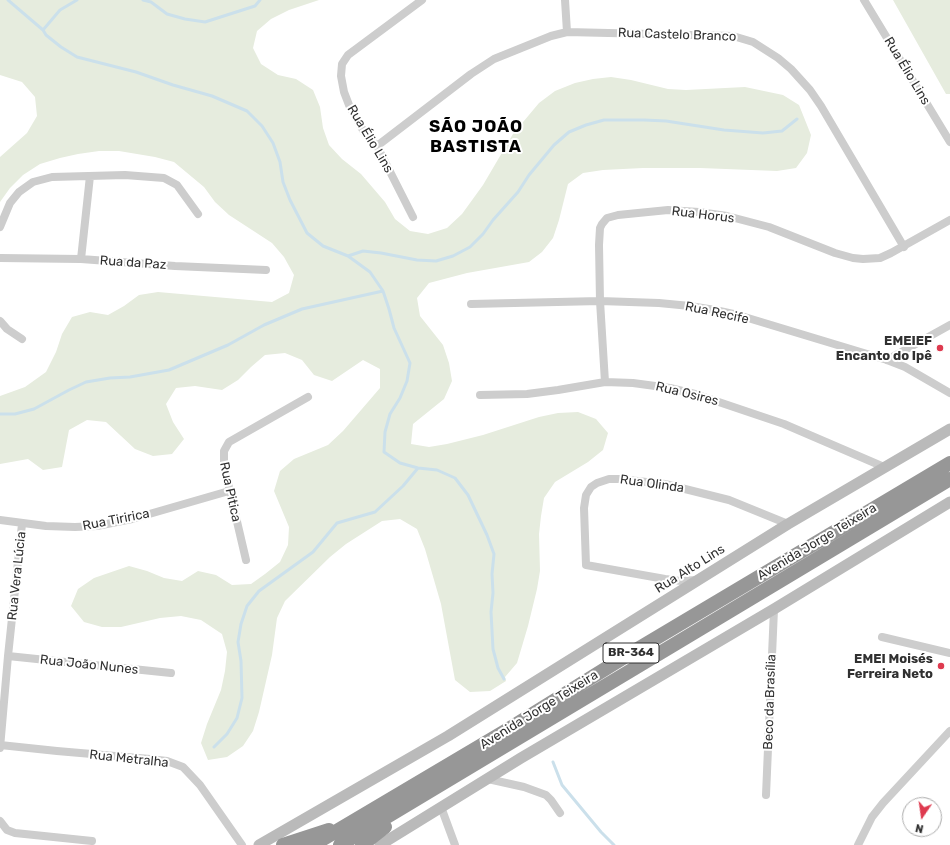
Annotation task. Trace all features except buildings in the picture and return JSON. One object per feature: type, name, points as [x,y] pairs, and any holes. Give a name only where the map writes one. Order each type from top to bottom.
[{"type":"highway","name":"Avenida Jorge Teixeira","points":[[313,845],[950,463]]},
{"type":"highway","name":"Avenida Jorge Teixeira","points":[[340,845],[950,479]]},
{"type":"highway","points":[[362,845],[438,786]]},
{"type":"highway","points":[[283,845],[347,825]]},
{"type":"main road","name":"Rua Alto Lins","points":[[259,845],[448,736],[788,524],[950,429]]},
{"type":"main road","points":[[380,845],[618,700],[950,502]]},
{"type":"street","name":"Rua Élio Lins","points":[[413,217],[377,146],[364,132],[349,105],[344,92],[341,76],[342,64],[352,52],[422,0]]},
{"type":"street","points":[[565,0],[567,32]]},
{"type":"street","name":"Rua Élio Lins","points":[[864,0],[950,142]]},
{"type":"street","name":"Rua Castelo Branco","points":[[377,146],[477,70],[494,59],[551,36],[567,32],[722,35],[744,38],[763,48],[791,69],[810,90],[821,106],[904,247]]},
{"type":"street","points":[[0,227],[10,203],[19,192],[33,182],[52,177],[125,175],[164,178],[177,185],[198,214]]},
{"type":"street","points":[[81,259],[90,176]]},
{"type":"street","name":"Rua Horus","points":[[605,382],[600,301],[599,245],[600,228],[604,221],[618,215],[668,210],[699,212],[727,216],[769,227],[853,258],[872,259],[880,258],[904,247],[950,220]]},
{"type":"street","name":"Rua da Paz","points":[[0,258],[81,259],[175,266],[266,270]]},
{"type":"street","name":"Rua Recife","points":[[471,304],[600,301],[659,303],[715,310],[738,315],[887,360],[905,367],[950,393]]},
{"type":"street","points":[[0,321],[7,329],[22,339]]},
{"type":"street","points":[[887,360],[950,325]]},
{"type":"street","name":"Rua Osires","points":[[480,395],[527,394],[605,382],[657,385],[695,394],[784,424],[884,467]]},
{"type":"street","name":"Rua Pitica","points":[[246,560],[224,466],[223,456],[226,446],[229,442],[308,397]]},
{"type":"street","name":"Rua Olinda","points":[[700,579],[676,581],[586,565],[584,508],[586,495],[594,484],[609,479],[619,479],[665,484],[729,500],[788,524]]},
{"type":"street","name":"Rua Tiririca","points":[[0,520],[22,524],[75,527],[116,523],[229,491]]},
{"type":"street","name":"Rua Vera Lúcia","points":[[0,746],[22,524]]},
{"type":"street","name":"Beco da Brasília","points":[[766,796],[774,608]]},
{"type":"street","points":[[882,637],[950,653]]},
{"type":"street","name":"Rua João Nunes","points":[[8,656],[171,673]]},
{"type":"street","points":[[858,845],[872,817],[883,803],[950,731]]},
{"type":"street","name":"Rua Metralha","points":[[0,746],[150,759],[167,761],[183,767],[200,785],[242,845]]},
{"type":"street","points":[[488,779],[524,787],[546,795],[560,814]]},
{"type":"street","points":[[441,807],[455,845]]},
{"type":"street","points":[[0,821],[7,830],[15,833],[92,842]]},
{"type":"shaded area","points":[[0,0],[319,0],[289,10],[271,19],[257,31],[253,48],[261,64],[278,75],[296,79],[313,90],[320,107],[323,128],[329,145],[342,159],[361,174],[385,202],[395,219],[410,231],[428,234],[447,228],[462,214],[483,185],[513,134],[539,103],[555,91],[575,83],[611,77],[668,89],[686,90],[745,87],[783,95],[799,105],[811,135],[807,153],[796,168],[777,171],[700,168],[643,168],[603,170],[583,173],[568,184],[553,238],[542,252],[529,262],[467,273],[429,283],[417,298],[420,316],[443,345],[449,363],[452,381],[444,399],[413,424],[411,444],[429,447],[447,444],[483,435],[539,417],[558,413],[578,412],[596,419],[608,433],[603,450],[588,462],[555,482],[544,498],[539,534],[540,571],[537,589],[517,663],[505,677],[506,681],[490,691],[470,692],[455,680],[441,604],[425,549],[417,529],[400,519],[382,521],[346,544],[330,557],[285,601],[277,618],[272,655],[259,712],[253,731],[243,746],[227,757],[208,760],[201,743],[221,690],[225,671],[227,652],[222,634],[201,620],[181,616],[160,618],[121,627],[102,627],[84,622],[71,606],[78,589],[94,578],[129,566],[164,578],[182,581],[198,571],[216,575],[232,585],[251,584],[265,574],[280,562],[288,545],[289,527],[274,491],[280,471],[294,459],[328,445],[343,431],[380,388],[380,369],[363,360],[332,381],[314,375],[302,360],[285,353],[265,355],[238,380],[222,390],[195,386],[176,388],[166,404],[173,422],[184,439],[172,454],[153,456],[135,449],[106,422],[87,420],[69,430],[62,467],[43,470],[28,459],[0,464],[0,396],[25,387],[46,372],[56,352],[62,334],[72,317],[90,312],[108,315],[139,295],[158,292],[272,302],[289,293],[294,275],[284,257],[272,243],[229,215],[215,202],[204,187],[174,162],[155,157],[119,151],[99,151],[60,158],[40,164],[23,175],[10,188],[0,202],[0,157],[27,133],[37,116],[35,97],[22,82],[0,75]]},
{"type":"shaded area","points":[[893,0],[950,0],[950,94],[946,94]]},
{"type":"waterway","points":[[8,0],[43,30],[46,35],[77,57],[136,72],[173,85],[212,96],[247,111],[262,126],[273,143],[280,162],[283,182],[290,200],[307,233],[323,246],[348,256],[370,272],[383,291],[394,328],[410,363],[407,381],[400,398],[390,414],[385,432],[384,452],[400,463],[418,468],[437,470],[455,478],[468,495],[487,535],[494,554],[491,612],[493,649],[498,668],[504,679]]},
{"type":"waterway","points":[[43,30],[60,10],[77,0]]},
{"type":"waterway","points":[[143,0],[151,2],[167,14],[205,22],[255,6],[260,0]]},
{"type":"waterway","points":[[348,256],[363,251],[417,260],[436,261],[453,256],[470,247],[483,234],[493,220],[518,192],[529,175],[554,145],[569,132],[586,125],[604,120],[644,120],[666,121],[724,130],[763,133],[782,131],[797,119]]},
{"type":"waterway","points":[[0,414],[15,414],[34,409],[86,382],[110,378],[130,377],[169,370],[228,345],[264,325],[302,309],[383,291]]},
{"type":"waterway","points":[[214,747],[227,734],[237,718],[242,698],[241,661],[238,642],[241,624],[247,606],[259,591],[313,552],[337,523],[375,512],[403,486],[418,468]]},
{"type":"waterway","points":[[553,762],[562,785],[601,832],[614,845]]},
{"type":"place","name":"EMEIEF Encanto do Ipê","points":[[940,348]]},
{"type":"place","name":"EMEI Moisés Ferreira Neto","points":[[941,666]]},
{"type":"district","name":"SÃO JOÃO BASTISTA","points":[[476,137]]}]
